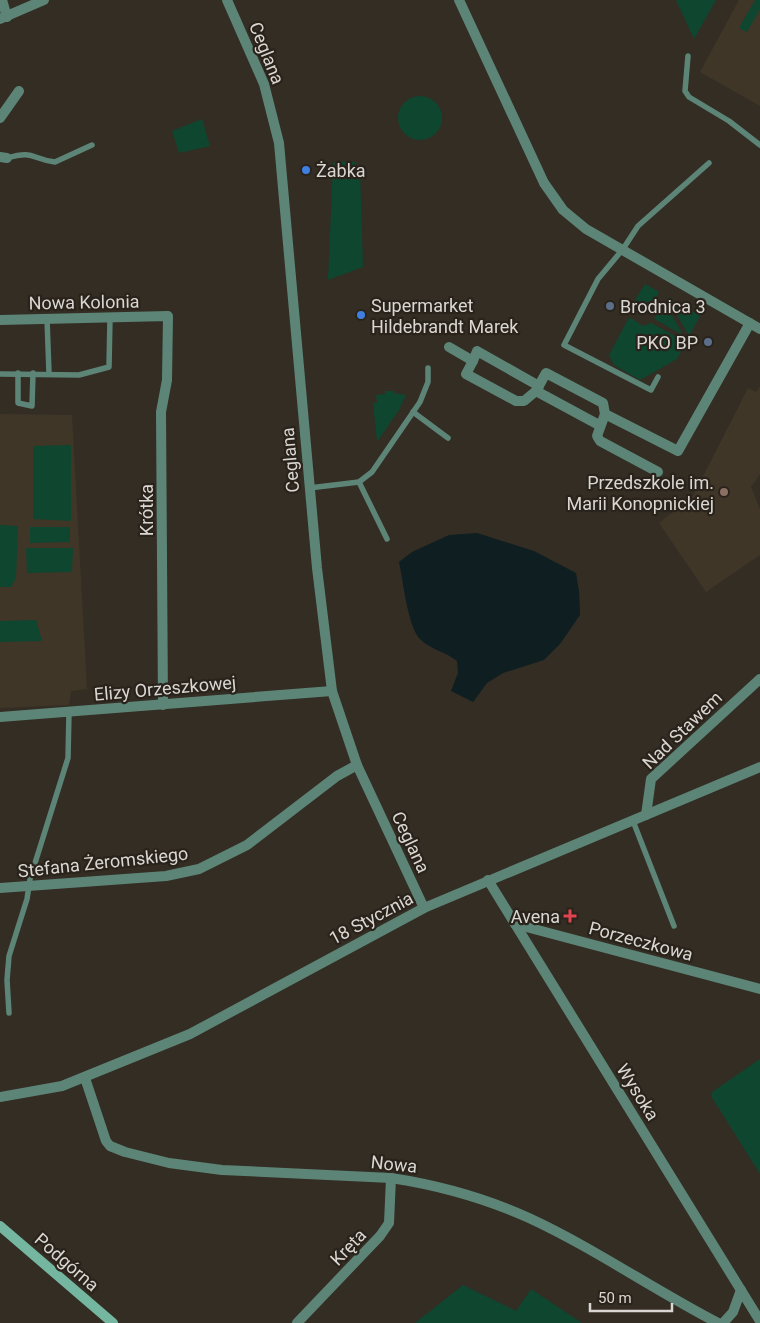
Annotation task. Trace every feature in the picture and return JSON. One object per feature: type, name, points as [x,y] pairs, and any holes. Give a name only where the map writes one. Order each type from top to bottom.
[{"type":"main road","name":"Podgórna","points":[[0,1226],[113,1323]]},
{"type":"street","points":[[2,0],[4,18],[44,0]]},
{"type":"street","name":"Ceglana","points":[[227,0],[264,84],[279,143],[309,488],[332,691],[357,765],[424,908]]},
{"type":"street","points":[[459,0],[544,183],[555,201],[574,221],[760,329]]},
{"type":"street","points":[[0,118],[19,91]]},
{"type":"street","name":"Nowa Kolonia","points":[[0,320],[168,316]]},
{"type":"street","name":"Krótka","points":[[163,705],[161,412],[167,380],[168,316]]},
{"type":"street","points":[[605,414],[678,451],[750,323]]},
{"type":"street","points":[[449,347],[473,360]]},
{"type":"street","points":[[599,425],[538,388],[477,352],[466,374],[516,401],[524,401],[538,388],[546,373],[603,403],[605,414],[599,425],[597,436],[604,444],[658,472]]},
{"type":"street","name":"Nad Stawem","points":[[646,815],[651,779],[760,679]]},
{"type":"street","name":"Elizy Orzeszkowej","points":[[0,717],[332,691]]},
{"type":"street","name":"Stefana Żeromskiego","points":[[0,888],[166,876],[199,869],[247,845],[337,776],[357,765]]},
{"type":"street","name":"18 Stycznia","points":[[0,1097],[62,1086],[190,1034],[424,908],[760,767]]},
{"type":"street","name":"Wysoka","points":[[488,880],[760,1321]]},
{"type":"street","name":"Porzeczkowa","points":[[514,924],[760,989]]},
{"type":"street","name":"Nowa","points":[[85,1078],[106,1141],[110,1146],[124,1152],[169,1163],[222,1170],[391,1178],[418,1182],[528,1218],[566,1237],[718,1323]]},
{"type":"street","name":"Kręta","points":[[297,1323],[380,1236],[388,1223],[391,1178]]},
{"type":"street","points":[[724,1323],[733,1312],[741,1290]]},
{"type":"lane","points":[[688,56],[686,92],[688,97],[729,121],[760,145]]},
{"type":"lane","points":[[4,158],[33,154],[55,162],[92,145]]},
{"type":"lane","points":[[658,377],[651,390],[564,345],[598,279],[644,220],[709,163]]},
{"type":"lane","points":[[0,374],[49,373],[79,375],[109,367],[110,318]]},
{"type":"lane","points":[[47,319],[49,373]]},
{"type":"lane","points":[[309,488],[360,482],[382,458],[413,412],[428,382],[428,368]]},
{"type":"lane","points":[[18,373],[18,403],[32,406],[33,373]]},
{"type":"lane","points":[[413,412],[448,438]]},
{"type":"lane","points":[[360,482],[387,540]]},
{"type":"lane","points":[[9,1013],[7,980],[9,956],[27,899],[27,887],[68,758],[69,713]]},
{"type":"lane","points":[[633,821],[674,926]]},
{"type":"shaded area","points":[[739,0],[760,0],[760,106],[700,72]]},
{"type":"shaded area","name":"Przedszkole im. Marii Konopnickiej","points":[[760,386],[760,474],[751,487],[760,509],[760,555],[706,592],[659,523],[693,496],[748,388],[756,392]]},
{"type":"shaded area","points":[[0,414],[72,415],[87,689],[71,691],[69,705],[0,708]]},
{"type":"shaded area","points":[[477,533],[534,551],[576,573],[580,615],[560,644],[544,660],[503,673],[487,683],[473,702],[451,691],[458,673],[457,661],[434,649],[416,634],[409,615],[399,562],[412,552],[449,535]]},
{"type":"green space","points":[[676,0],[716,0],[694,39]]},
{"type":"green space","points":[[755,0],[760,0],[760,9],[747,32],[739,28]]},
{"type":"green space","points":[[424,96],[436,102],[441,109],[441,127],[436,134],[429,139],[416,140],[408,137],[401,130],[398,114],[401,106],[408,99]]},
{"type":"green space","points":[[202,119],[210,146],[179,153],[172,131]]},
{"type":"green space","points":[[337,161],[355,162],[360,170],[363,267],[328,280],[333,163]]},
{"type":"green space","points":[[645,284],[659,292],[649,310],[634,302]]},
{"type":"green space","points":[[666,296],[700,316],[689,336]]},
{"type":"green space","points":[[664,301],[682,333],[681,334],[654,319]]},
{"type":"green space","points":[[631,318],[643,326],[651,323],[686,342],[677,359],[640,380],[614,365],[609,355],[628,319]]},
{"type":"green space","points":[[385,391],[394,391],[394,393],[406,395],[399,410],[377,442],[373,403],[377,402],[376,395],[385,394]]},
{"type":"green space","points":[[71,445],[71,521],[33,519],[33,446]]},
{"type":"green space","points":[[0,525],[18,526],[16,578],[11,587],[0,587]]},
{"type":"green space","points":[[30,527],[70,527],[70,542],[30,543]]},
{"type":"green space","points":[[26,548],[73,548],[72,572],[27,573]]},
{"type":"green space","points":[[36,620],[42,641],[0,642],[0,621]]},
{"type":"green space","points":[[760,1059],[760,1174],[711,1096],[712,1092]]},
{"type":"green space","points":[[463,1285],[516,1311],[531,1289],[582,1323],[415,1323]]},
{"type":"place","name":"Żabka","points":[[306,170]]},
{"type":"place","name":"Brodnica 3","points":[[610,306]]},
{"type":"place","name":"Supermarket Hildebrandt Marek","points":[[361,315]]},
{"type":"place","name":"PKO BP","points":[[708,342]]},
{"type":"place","name":"Przedszkole im. Marii Konopnickiej","points":[[724,492]]},
{"type":"place","name":"Avena","points":[[570,916]]}]
